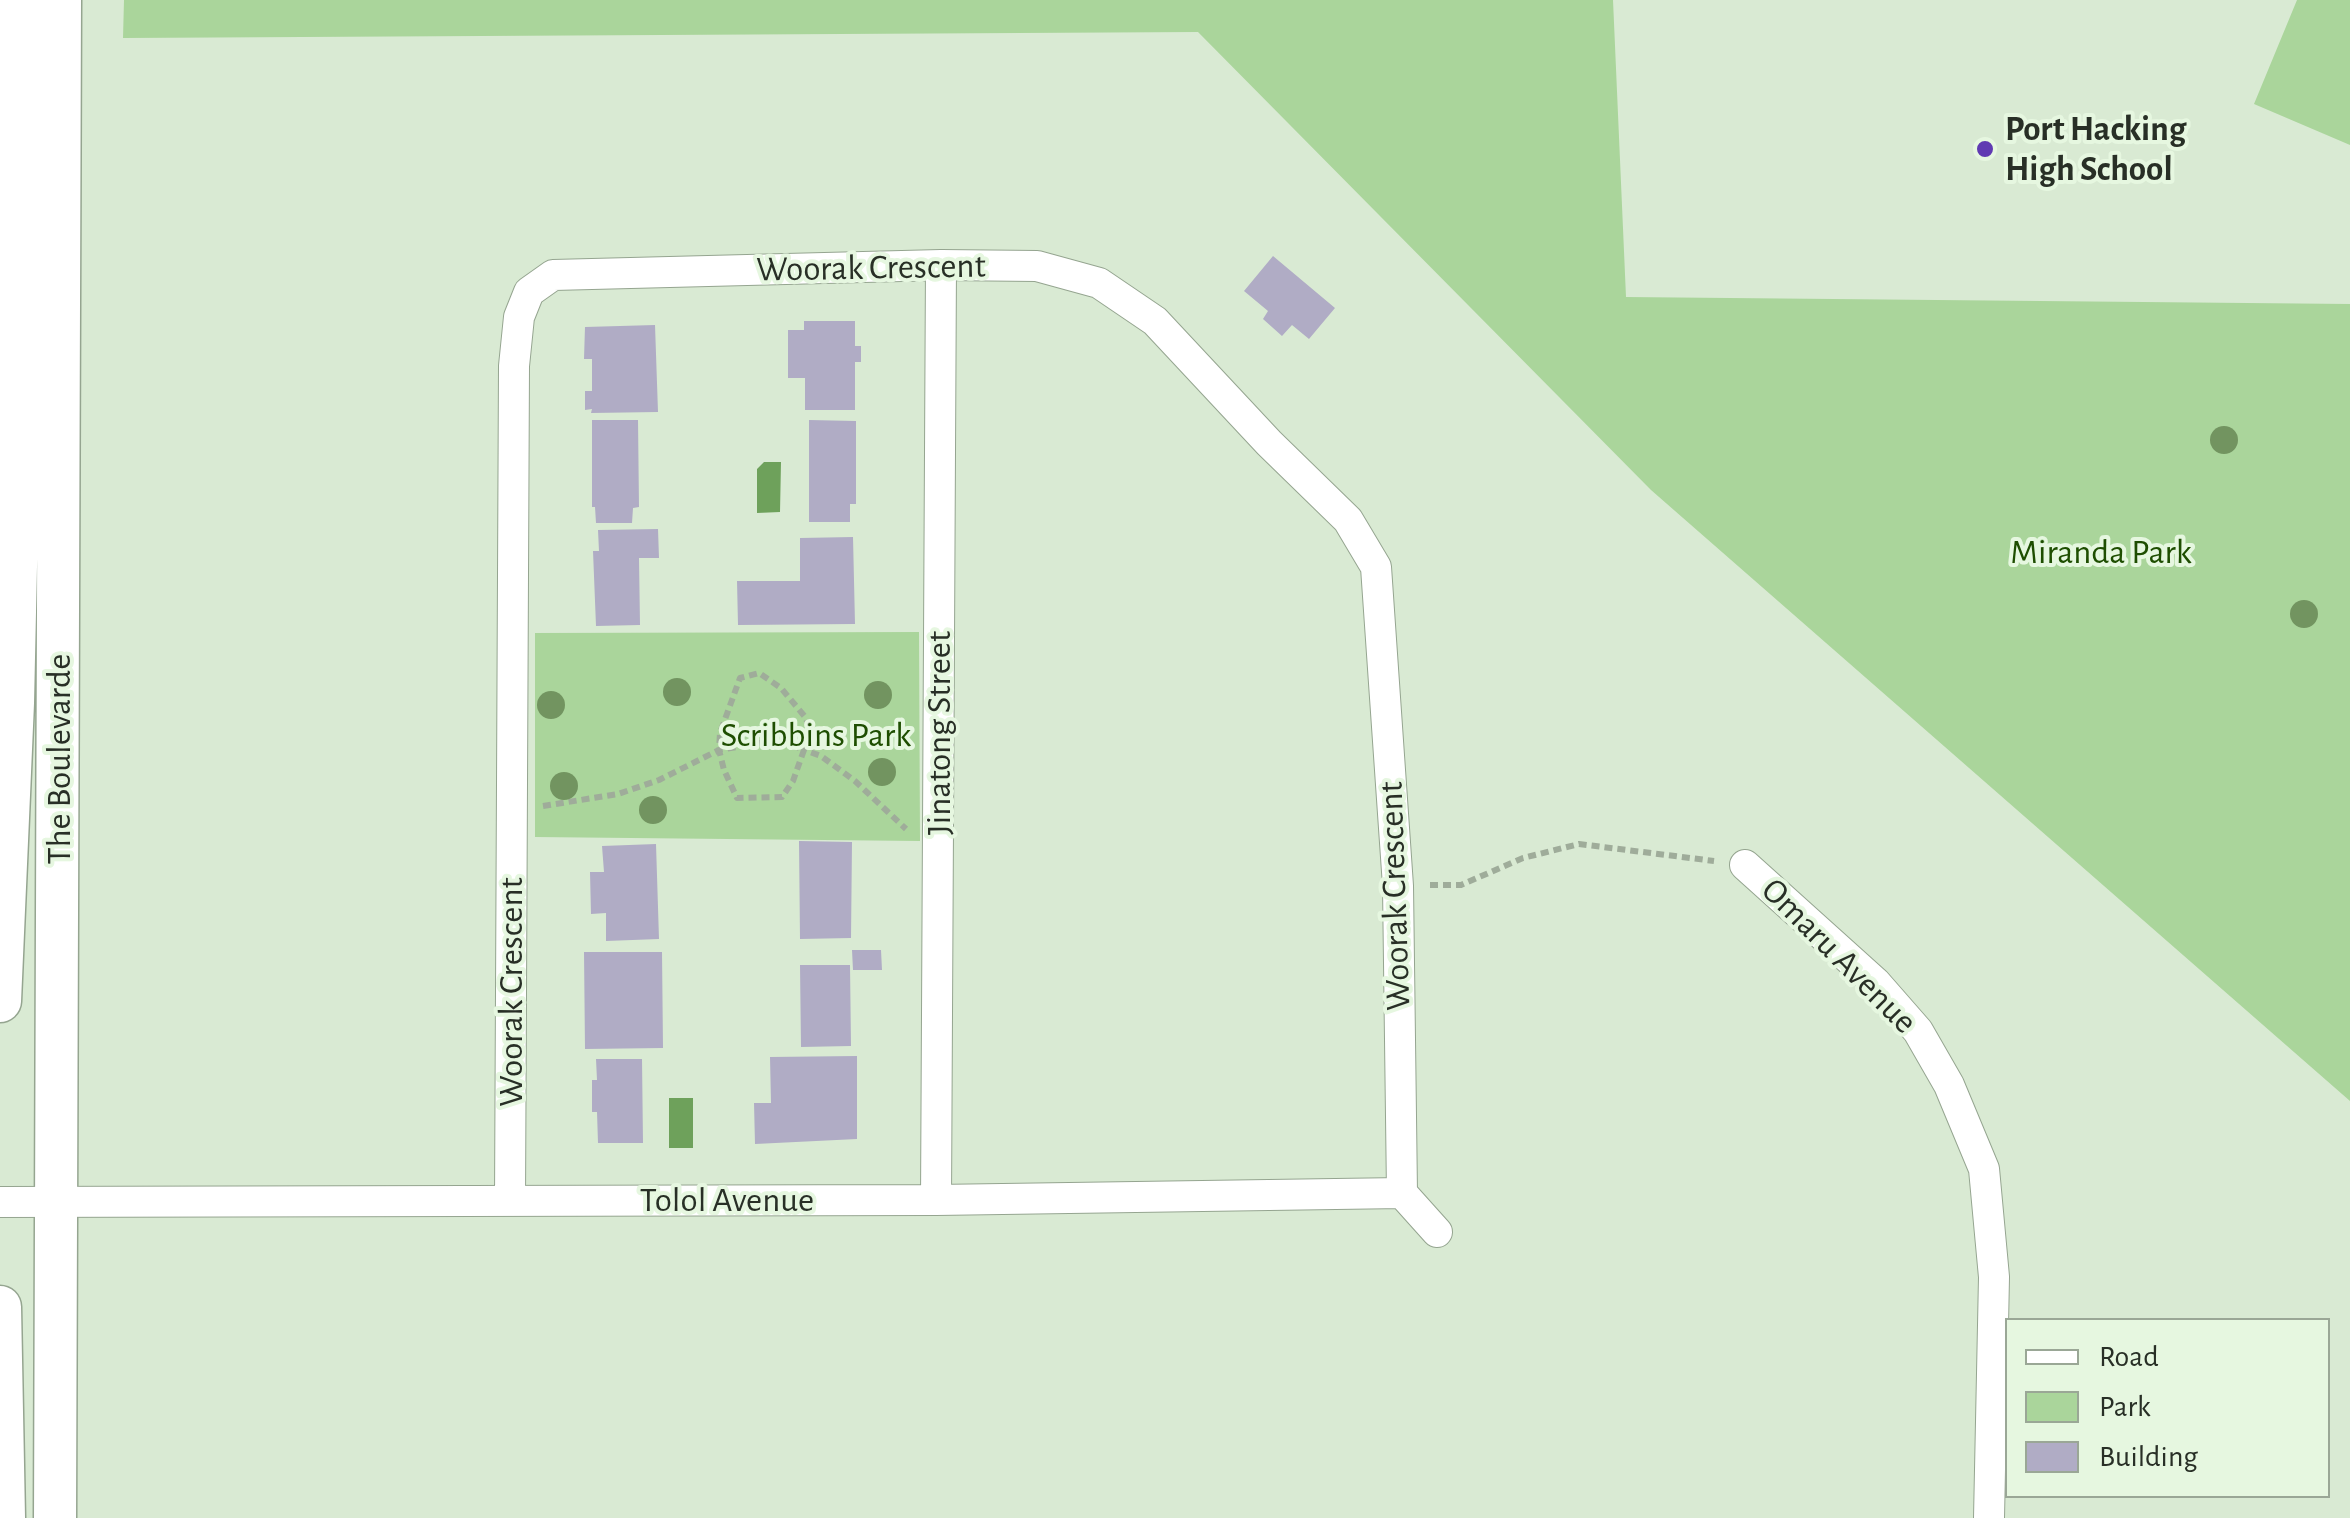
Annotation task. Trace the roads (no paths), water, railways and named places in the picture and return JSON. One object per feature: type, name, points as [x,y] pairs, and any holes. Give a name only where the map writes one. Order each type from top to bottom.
[{"type":"main road","name":"The Boulevarde","points":[[0,1001],[13,703],[18,450],[19,0]]},
{"type":"main road","name":"The Boulevarde","points":[[55,1518],[60,0]]},
{"type":"main road","points":[[0,1308],[4,1518]]},
{"type":"street","name":"Woorak Crescent","points":[[510,1199],[514,366],[519,317],[528,292],[552,274],[941,265],[1037,266],[1100,283],[1155,322],[1348,520],[1376,567],[1398,886],[1402,1194]]},
{"type":"street","name":"Jinatong Street","points":[[936,1200],[941,265]]},
{"type":"street","name":"Omaru Avenue","points":[[1745,865],[1876,983],[1918,1031],[1950,1084],[1984,1169],[1994,1278],[1989,1518]]},
{"type":"street","name":"Tolol Avenue","points":[[0,1202],[936,1200],[1402,1194]]},
{"type":"street","points":[[1402,1194],[1436,1232]]},
{"type":"place","name":"Port Hacking High School","points":[[1985,149]]},
{"type":"park label","name":"Miranda Park","points":[[2101,552]]},
{"type":"park label","name":"Scribbins Park","points":[[816,735]]}]
